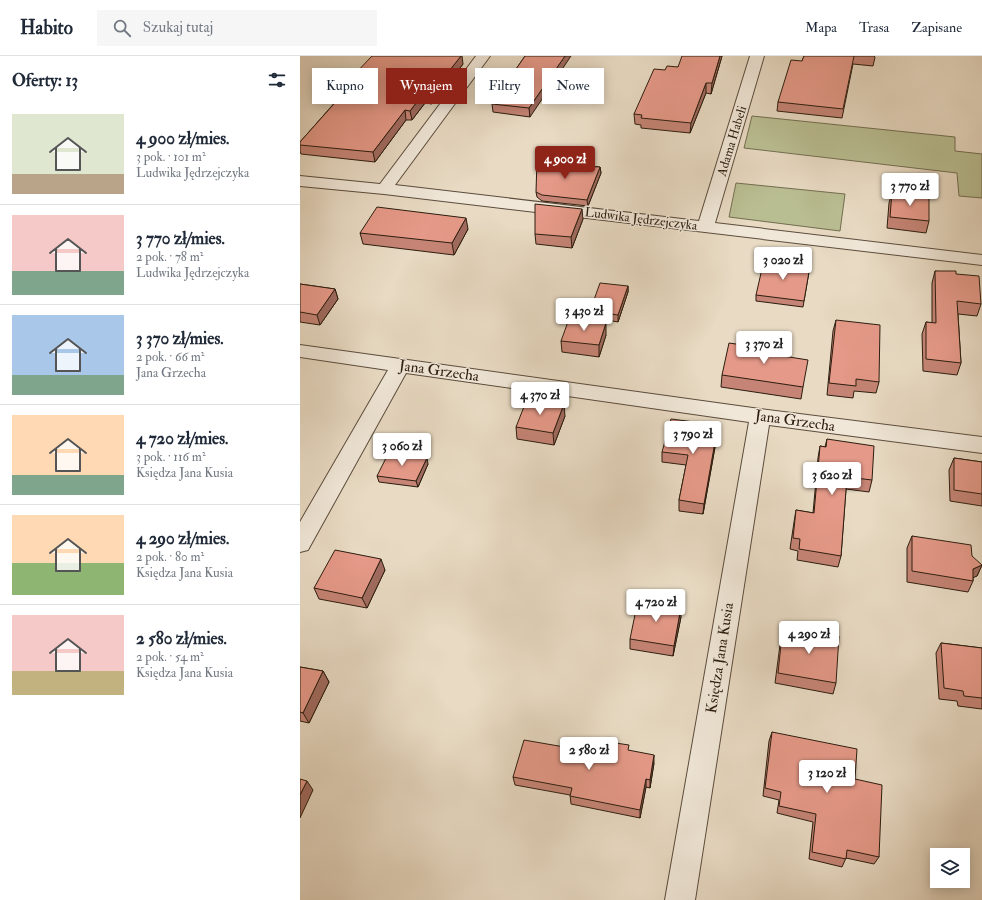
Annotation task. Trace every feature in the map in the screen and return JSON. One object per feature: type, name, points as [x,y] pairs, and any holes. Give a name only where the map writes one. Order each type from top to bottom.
[{"type":"street","points":[[384,189],[482,56]]},
{"type":"street","name":"Adama Habeli","points":[[706,227],[757,56]]},
{"type":"street","name":"Ludwika Jędrzejczyka","points":[[300,181],[384,189],[982,260]]},
{"type":"street","name":"Jana Grzecha","points":[[300,350],[400,366],[982,445]]},
{"type":"street","points":[[300,543],[400,366]]},
{"type":"street","name":"Księdza Jana Kusia","points":[[680,900],[760,416]]},
{"type":"green space","points":[[752,116],[955,137],[955,151],[982,154],[982,198],[959,196],[957,173],[744,148]]},
{"type":"green space","points":[[736,183],[845,194],[840,231],[729,217]]},
{"type":"building","points":[[372,56],[461,56],[451,68],[386,68],[386,104],[415,104],[410,111],[405,110],[373,152],[300,145],[300,142],[334,104],[378,104],[378,68],[361,68]]},
{"type":"building","points":[[525,56],[565,56],[557,68],[542,68],[542,89],[534,101],[534,68],[517,68]]},
{"type":"building","points":[[682,56],[720,56],[712,83],[706,83],[691,123],[641,118],[642,115],[634,114],[654,69],[665,70],[667,66],[678,67]]},
{"type":"building","points":[[804,56],[854,56],[843,109],[778,102],[791,60],[802,61]]},
{"type":"building","points":[[492,104],[532,104],[529,108]]},
{"type":"building","points":[[537,160],[600,167],[587,200],[542,195],[536,192]]},
{"type":"building","points":[[892,192],[929,197],[929,221],[890,217]]},
{"type":"building","points":[[535,204],[582,209],[571,237],[535,234]]},
{"type":"building","points":[[377,207],[466,218],[452,243],[360,233]]},
{"type":"building","points":[[764,260],[810,266],[804,301],[756,295]]},
{"type":"building","points":[[935,271],[956,271],[956,274],[979,276],[981,304],[957,301],[961,363],[926,359],[926,322],[936,323]]},
{"type":"building","points":[[600,283],[628,286],[618,315],[590,311]]},
{"type":"building","points":[[300,284],[335,289],[317,315],[300,312]]},
{"type":"building","points":[[569,319],[606,323],[599,345],[561,341]]},
{"type":"building","points":[[836,320],[880,325],[879,382],[856,379],[856,386],[829,383]]},
{"type":"building","points":[[729,343],[784,351],[783,356],[808,360],[803,387],[722,375]]},
{"type":"building","points":[[527,399],[564,404],[553,433],[516,427]]},
{"type":"building","points":[[671,419],[718,425],[704,504],[679,500],[688,455],[662,452]]},
{"type":"building","points":[[827,439],[874,446],[872,480],[847,477],[841,556],[799,549],[800,539],[793,538],[796,510],[814,513],[820,446],[826,447]]},
{"type":"building","points":[[389,452],[427,458],[416,481],[377,476]]},
{"type":"building","points":[[954,458],[982,462],[982,494],[954,490]]},
{"type":"building","points":[[912,536],[971,545],[972,556],[982,565],[973,569],[973,581],[912,571]]},
{"type":"building","points":[[335,550],[381,559],[362,598],[314,588]]},
{"type":"building","points":[[638,600],[681,607],[674,646],[630,639]]},
{"type":"building","points":[[783,626],[839,636],[836,683],[778,673]]},
{"type":"building","points":[[941,643],[982,648],[982,698],[964,696],[963,691],[944,688]]},
{"type":"building","points":[[300,667],[323,671],[303,713],[300,712]]},
{"type":"building","points":[[772,732],[857,749],[855,779],[882,785],[879,857],[847,850],[846,859],[812,852],[816,814],[779,806],[781,792],[765,788]]},
{"type":"building","points":[[524,740],[599,753],[602,741],[629,745],[628,750],[654,755],[650,780],[646,779],[640,810],[570,796],[572,788],[513,777]]},
{"type":"building","points":[[300,779],[307,781],[300,795]]}]
